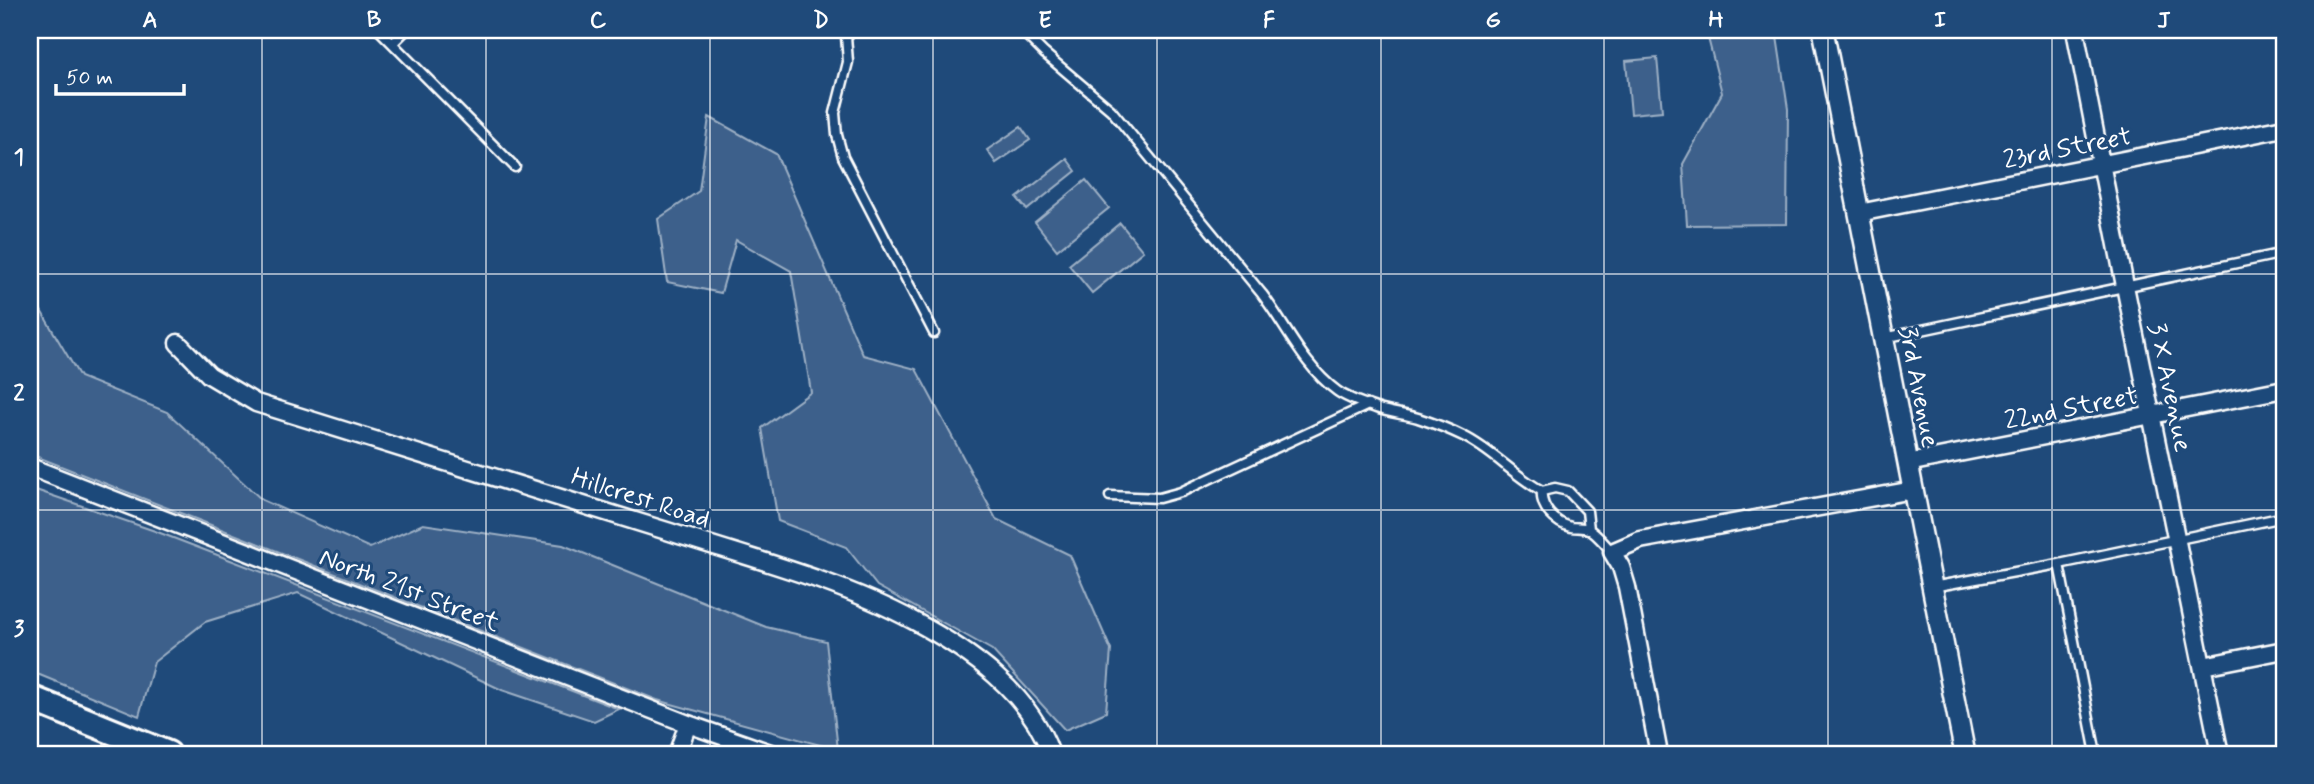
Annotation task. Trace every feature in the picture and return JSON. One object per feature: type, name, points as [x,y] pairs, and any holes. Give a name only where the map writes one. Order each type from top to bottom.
[{"type":"main road","points":[[30,698],[168,754]]},
{"type":"street","name":"3rd Avenue","points":[[1823,30],[1965,754]]},
{"type":"street","name":"3 X Avenue","points":[[2075,30],[2220,754]]},
{"type":"street","name":"23rd Street","points":[[1859,213],[2284,128]]},
{"type":"street","name":"Hillcrest Road","points":[[178,343],[209,375],[256,403],[752,558],[855,593],[914,621],[995,675],[1023,702],[1044,735],[1051,754]]},
{"type":"street","name":"22nd Street","points":[[1908,463],[2284,389]]},
{"type":"street","name":"North 21st Street","points":[[30,467],[773,754]]},
{"type":"street","points":[[1659,754],[1628,587],[1612,552],[1640,540],[1913,490]]},
{"type":"street","points":[[2203,666],[2284,650]]},
{"type":"street","points":[[677,754],[688,723]]},
{"type":"lane","points":[[379,30],[515,167]]},
{"type":"lane","points":[[393,43],[406,30]]},
{"type":"lane","points":[[854,30],[844,33],[848,62],[835,113],[837,135],[843,156],[934,333]]},
{"type":"lane","points":[[1021,30],[1111,110],[1262,294],[1283,322],[1294,343],[1324,379],[1339,392],[1368,405],[1416,417],[1461,434],[1484,447],[1523,480],[1542,491],[1555,488],[1568,491],[1587,511],[1589,529]]},
{"type":"lane","points":[[1884,338],[2284,253]]},
{"type":"lane","points":[[1111,496],[1159,498],[1181,492],[1368,405]]},
{"type":"lane","points":[[1542,491],[1541,499],[1545,509],[1556,520],[1568,526],[1589,529],[1612,552]]},
{"type":"lane","points":[[1932,587],[2059,564],[2284,517]]},
{"type":"lane","points":[[2059,564],[2096,754]]},
{"type":"shaded area","points":[[1706,30],[1776,30],[1788,109],[1787,224],[1687,225],[1683,164],[1722,93]]},
{"type":"shaded area","points":[[1657,58],[1662,111],[1631,114],[1626,61]]},
{"type":"shaded area","points":[[709,117],[776,154],[863,355],[916,369],[996,519],[1070,555],[1111,650],[1106,712],[1065,730],[992,650],[877,586],[846,547],[778,521],[762,428],[811,392],[791,271],[736,240],[721,293],[667,282],[658,219],[699,191]]},
{"type":"shaded area","points":[[1021,127],[1030,140],[996,163],[987,150]]},
{"type":"shaded area","points":[[1067,159],[1076,171],[1027,210],[1017,198]]},
{"type":"shaded area","points":[[1086,180],[1109,208],[1057,250],[1035,222]]},
{"type":"shaded area","points":[[1120,223],[1143,251],[1092,293],[1069,265]]},
{"type":"shaded area","points":[[30,292],[80,377],[167,412],[262,500],[370,548],[423,524],[563,545],[766,627],[826,641],[838,750],[657,700],[30,454]]},
{"type":"shaded area","points":[[30,488],[155,531],[619,709],[594,721],[502,690],[298,593],[205,622],[154,662],[139,716],[30,671]]}]
